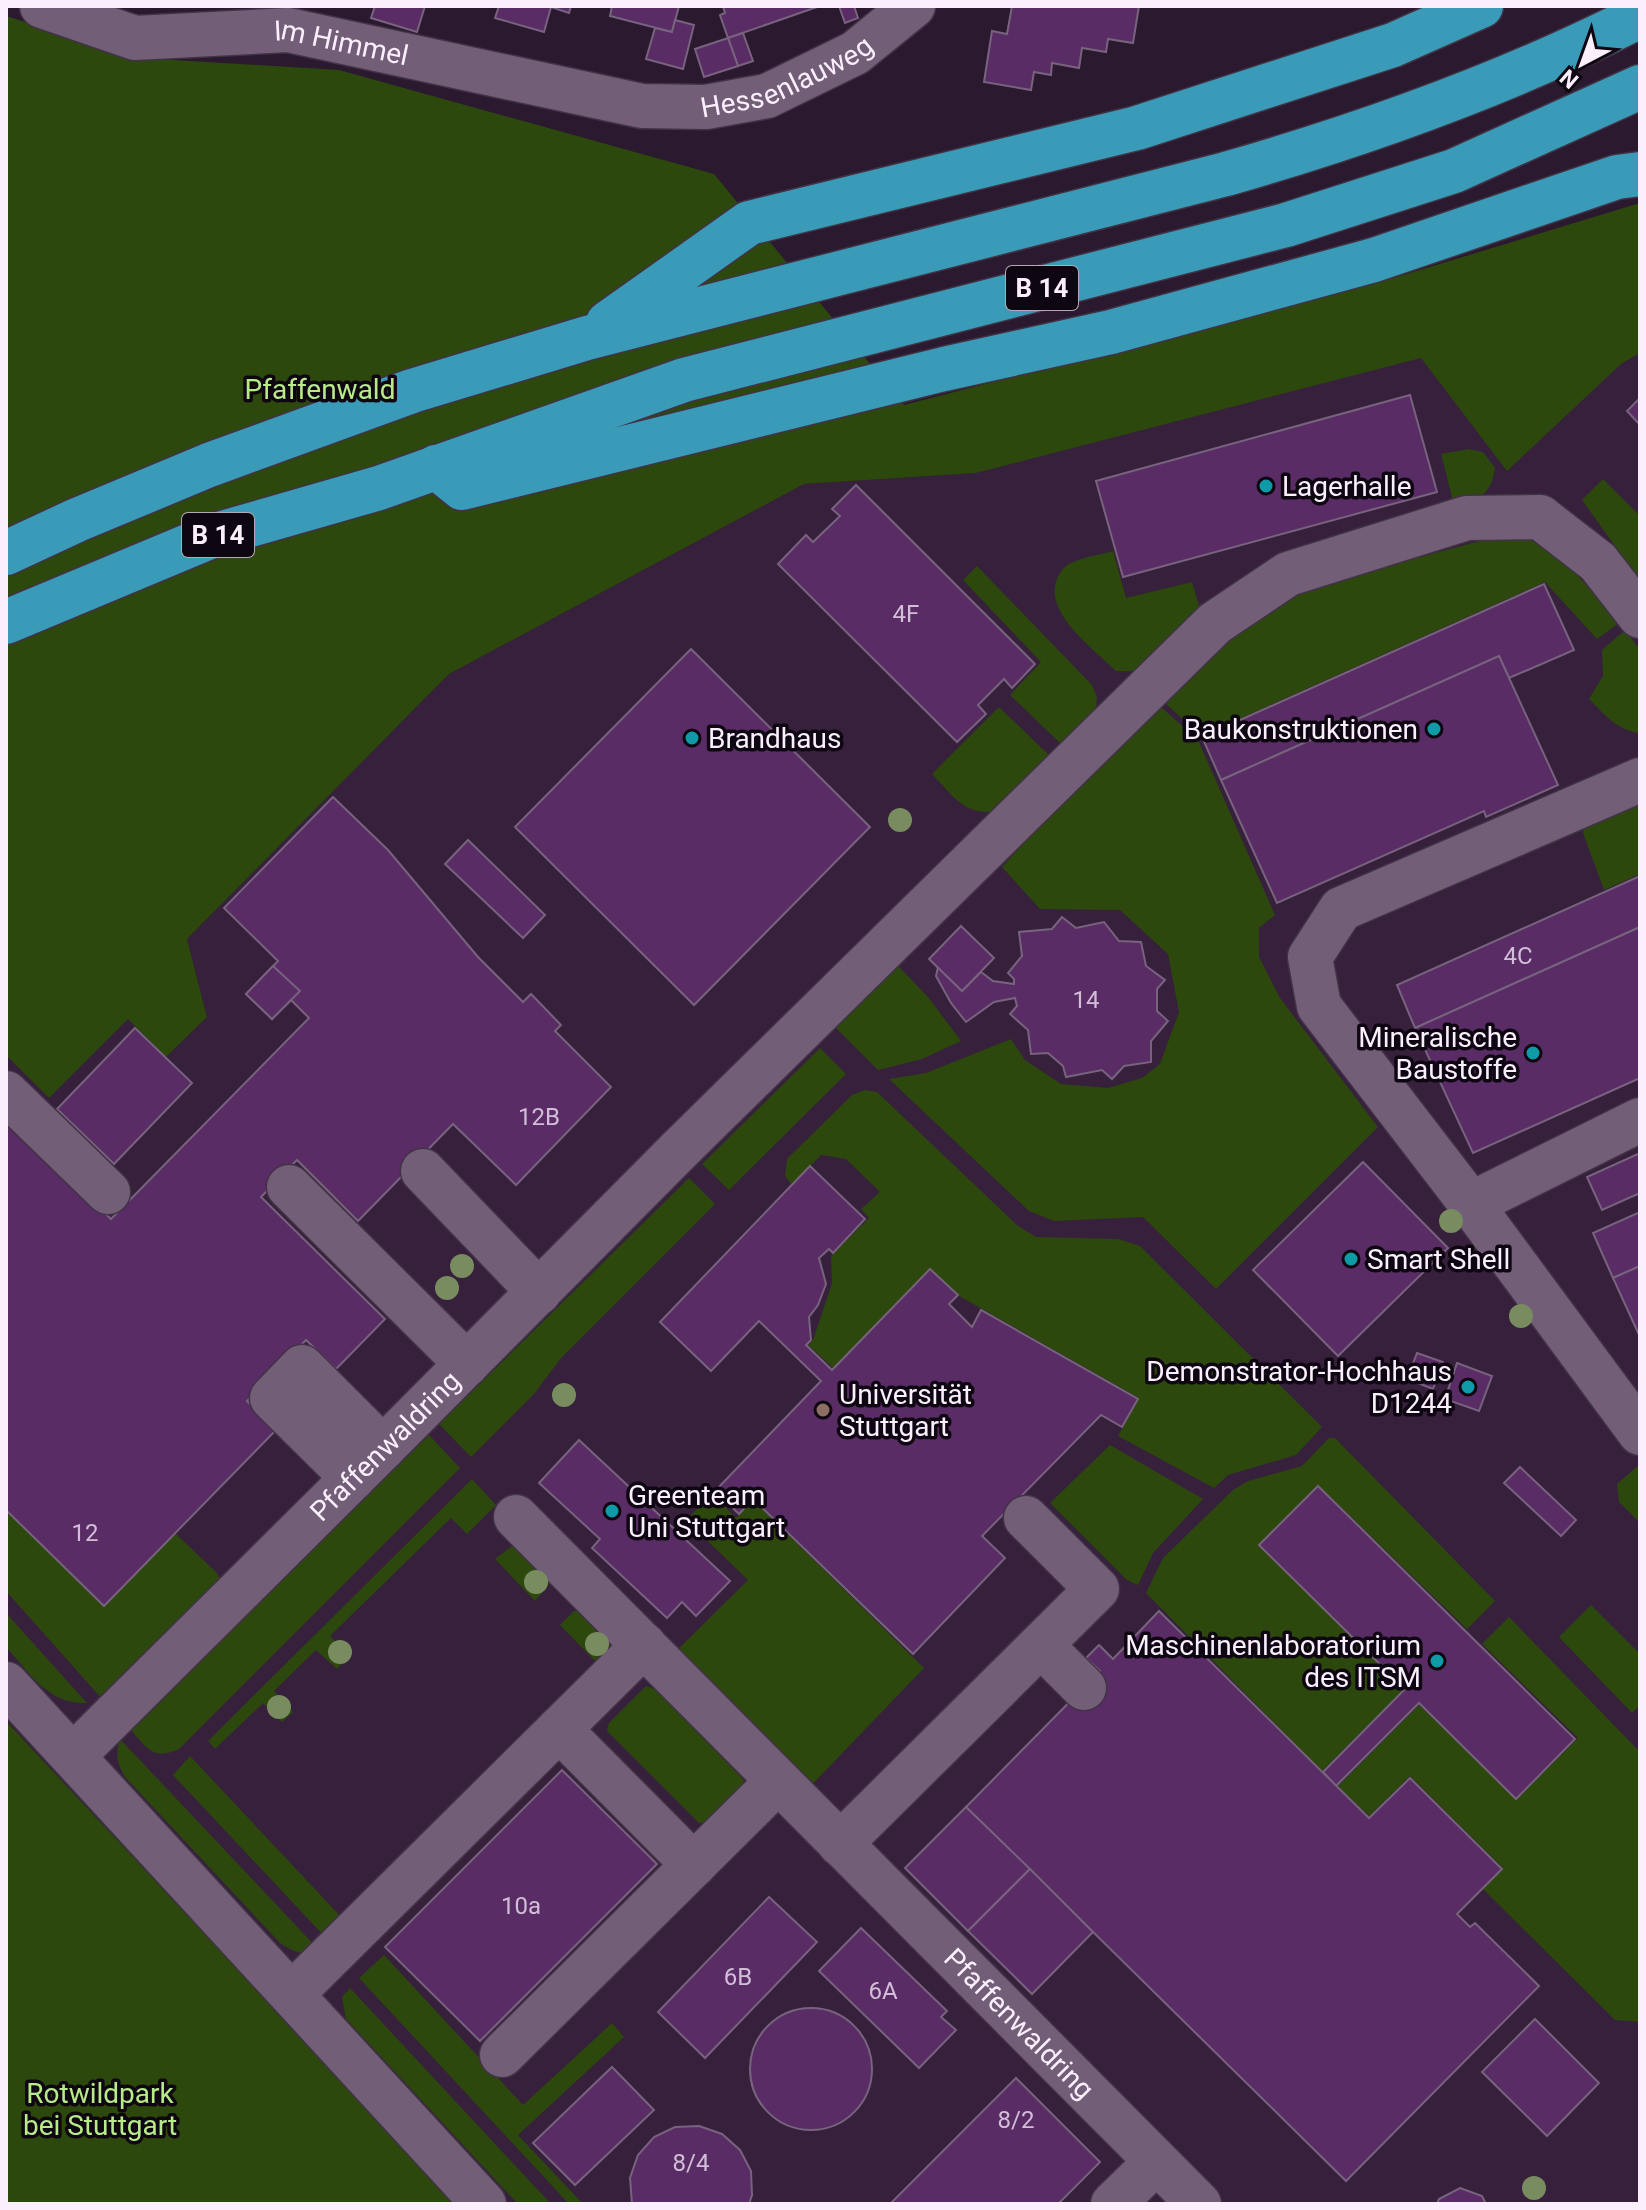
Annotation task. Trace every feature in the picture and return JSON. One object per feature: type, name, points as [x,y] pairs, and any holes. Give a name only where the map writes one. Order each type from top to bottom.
[{"type":"highway","name":"B 14","points":[[587,338],[749,223],[1137,128],[1393,45],[1481,6]]},
{"type":"highway","name":"B 14","points":[[6,553],[77,520],[266,444],[412,391],[587,338],[1304,152],[1502,80],[1640,16]]},
{"type":"highway","name":"B 14","points":[[6,622],[212,536],[379,488],[684,380],[1286,225],[1454,171],[1640,87]]},
{"type":"highway","name":"B 14","points":[[436,467],[462,488],[944,369],[1111,332],[1374,260],[1632,171]]},
{"type":"street","name":"Im Himmel","points":[[42,6],[135,38],[282,18],[642,106]]},
{"type":"street","name":"Hessenlauweg","points":[[642,106],[706,107],[767,96],[855,53],[913,6]]},
{"type":"street","name":"Pfaffenwaldring","points":[[73,1756],[695,1134],[1215,623],[1288,574],[1467,518],[1540,517],[1598,562],[1640,616]]},
{"type":"street","points":[[1640,780],[1341,909],[1310,957],[1319,1006],[1471,1204],[1640,1433]]},
{"type":"street","points":[[6,1093],[108,1192]]},
{"type":"street","points":[[1471,1204],[1640,1120]]},
{"type":"street","points":[[423,1171],[539,1292]]},
{"type":"street","points":[[289,1187],[467,1364]]},
{"type":"street","name":"Pfaffenwaldring","points":[[516,1517],[1199,2204]]},
{"type":"street","points":[[840,1844],[1097,1589],[1026,1518]]},
{"type":"street","points":[[293,1993],[644,1645]]},
{"type":"street","points":[[1041,1645],[1084,1688]]},
{"type":"street","points":[[6,1684],[484,2204]]},
{"type":"street","points":[[559,1729],[694,1865]]},
{"type":"street","points":[[502,2055],[778,1781]]},
{"type":"street","points":[[1113,2204],[1156,2162]]},
{"type":"shaded area","name":"Universität Stuttgart","points":[[1640,353],[1640,2204],[457,2204],[6,1721],[6,1055],[49,1098],[128,1019],[166,1057],[207,1017],[187,939],[449,674],[804,484],[976,473],[1422,357],[1621,364]]},
{"type":"green space","name":"Pfaffenwald","points":[[6,16],[141,58],[339,70],[714,174],[904,405],[1377,283],[1640,203],[1640,353],[1621,364],[1507,471],[1421,358],[976,473],[804,484],[449,674],[187,939],[207,1017],[166,1057],[128,1019],[49,1098],[6,1055]]},
{"type":"green space","points":[[1469,449],[1483,452],[1495,468],[1493,477],[1482,495],[1454,505],[1441,454]]},
{"type":"green space","points":[[1603,479],[1640,516],[1640,581],[1582,500]]},
{"type":"green space","points":[[1527,534],[1552,546],[1619,623],[1597,639],[1545,582],[1201,736],[1164,702],[1228,635],[1299,590],[1502,535]]},
{"type":"green space","points":[[1113,551],[1126,598],[1192,582],[1200,609],[1143,666],[1133,671],[1116,671],[1085,642],[1065,619],[1055,594],[1057,579],[1066,566]]},
{"type":"green space","points":[[977,566],[1092,685],[1097,697],[1096,709],[1062,745],[1010,695],[1041,662],[963,580]]},
{"type":"green space","points":[[1625,630],[1640,650],[1640,733],[1618,725],[1589,699],[1603,676],[1602,650]]},
{"type":"green space","points":[[999,707],[1051,757],[991,812],[981,811],[964,806],[932,774]]},
{"type":"green space","points":[[1161,707],[1198,740],[1275,915],[1259,928],[1259,957],[1280,998],[1378,1127],[1216,1289],[1143,1217],[1054,1221],[1029,1211],[889,1079],[926,1073],[1011,1039],[1025,1060],[1061,1084],[1108,1088],[1142,1078],[1160,1064],[1179,1012],[1168,954],[1120,910],[1040,909],[1002,867],[1048,815]]},
{"type":"green space","points":[[1640,790],[1640,874],[1604,890],[1583,833],[1584,821]]},
{"type":"green space","points":[[898,966],[928,997],[961,1041],[922,1059],[878,1070],[835,1027]]},
{"type":"green space","points":[[820,1048],[846,1074],[729,1190],[702,1164]]},
{"type":"green space","points":[[865,1090],[877,1092],[1018,1226],[1036,1237],[1118,1239],[1140,1246],[1322,1427],[1296,1455],[1228,1475],[1214,1488],[1118,1436],[1139,1398],[961,1297],[930,1269],[833,1368],[808,1345],[813,1340],[832,1283],[831,1256],[869,1218],[861,1209],[880,1192],[846,1159],[821,1155],[792,1185],[785,1176],[787,1159],[852,1095]]},
{"type":"green space","points":[[689,1178],[715,1204],[561,1358],[534,1394],[471,1457],[439,1424]]},
{"type":"green space","points":[[429,1435],[460,1468],[179,1749],[163,1754],[146,1747],[130,1729]]},
{"type":"green space","points":[[1329,1438],[1335,1438],[1495,1601],[1467,1629],[1318,1485],[1259,1545],[1404,1689],[1322,1771],[1146,1593],[1163,1558],[1233,1490],[1248,1481],[1302,1466]]},
{"type":"green space","points":[[1110,1445],[1203,1499],[1153,1553],[1138,1585],[1127,1580],[1050,1503]]},
{"type":"green space","points":[[1640,1464],[1640,1523],[1619,1502],[1617,1484]]},
{"type":"green space","points":[[472,1479],[496,1505],[467,1534],[451,1518],[330,1636],[349,1656],[337,1669],[316,1650],[274,1691],[293,1712],[282,1722],[263,1703],[215,1749],[208,1741]]},
{"type":"green space","points":[[712,1494],[736,1518],[753,1500],[924,1668],[804,1793],[668,1659],[748,1580],[686,1520]]},
{"type":"green space","points":[[6,1510],[175,1533],[217,1573],[221,1582],[103,1700],[6,1591]]},
{"type":"green space","points":[[512,1546],[521,1546],[550,1575],[549,1584],[535,1601],[495,1559]]},
{"type":"green space","points":[[1591,1605],[1640,1654],[1640,1705],[1632,1713],[1559,1637]]},
{"type":"green space","points":[[578,1610],[615,1643],[600,1666],[560,1625]]},
{"type":"green space","points":[[6,1613],[87,1703],[73,1702],[50,1693],[32,1677],[6,1647]]},
{"type":"green space","points":[[1509,1617],[1640,1752],[1640,2022],[1615,2020],[1483,1889],[1503,1868],[1410,1776],[1369,1816],[1338,1786],[1419,1705],[1517,1799],[1578,1738],[1482,1644]]},
{"type":"green space","points":[[646,1686],[655,1689],[744,1780],[741,1788],[708,1822],[699,1823],[607,1731],[609,1723]]},
{"type":"green space","name":"Rotwildpark bei Stuttgart","points":[[6,1721],[457,2204],[6,2204]]},
{"type":"green space","points":[[120,1739],[321,1952],[300,1953],[280,1943],[125,1777],[118,1758]]},
{"type":"green space","points":[[190,1756],[344,1920],[325,1937],[173,1775]]},
{"type":"green space","points":[[384,1955],[523,2105],[612,2023],[624,2037],[518,2135],[583,2204],[569,2204],[359,1978]]},
{"type":"green space","points":[[350,1988],[551,2204],[518,2204],[346,2019],[342,1997]]},
{"type":"building","points":[[375,6],[425,6],[417,32],[371,18]]},
{"type":"building","points":[[499,6],[571,6],[569,13],[551,7],[544,32],[495,18]]},
{"type":"building","points":[[612,6],[679,6],[672,32],[610,16]]},
{"type":"building","points":[[723,6],[820,6],[728,38],[720,15],[725,13]]},
{"type":"building","points":[[839,6],[854,6],[858,18],[845,23]]},
{"type":"building","points":[[1012,6],[1139,6],[1133,43],[1108,39],[1106,52],[1082,48],[1079,68],[1052,63],[1051,75],[1034,72],[1031,90],[984,82],[992,31],[1007,34]]},
{"type":"building","points":[[675,20],[694,25],[683,69],[646,59],[655,28],[672,32]]},
{"type":"building","points":[[743,33],[753,61],[738,66],[728,38]]},
{"type":"building","points":[[728,38],[738,66],[704,77],[695,49]]},
{"type":"building","name":"Lagerhalle","points":[[1410,395],[1437,492],[1123,577],[1096,481]]},
{"type":"building","points":[[1640,398],[1640,425],[1627,411]]},
{"type":"building","points":[[856,485],[1035,664],[1012,688],[1004,679],[978,705],[986,714],[957,742],[778,564],[806,535],[813,542],[840,516],[832,509]]},
{"type":"building","points":[[1544,584],[1574,650],[1509,678],[1499,656],[1221,780],[1202,737]]},
{"type":"building","name":"Brandhaus","points":[[691,649],[870,827],[694,1005],[515,827]]},
{"type":"building","name":"Baukonstruktionen","points":[[1499,656],[1558,785],[1486,817],[1484,811],[1277,903],[1221,780]]},
{"type":"building","points":[[333,797],[388,850],[478,957],[523,1002],[531,994],[561,1025],[555,1031],[611,1087],[516,1185],[453,1124],[358,1221],[297,1160],[261,1197],[385,1319],[336,1369],[306,1340],[247,1401],[276,1430],[104,1606],[6,1510],[6,1116],[111,1219],[309,1018],[291,1000],[272,1019],[246,994],[278,961],[224,908]]},
{"type":"building","points":[[468,840],[545,915],[523,938],[445,864]]},
{"type":"building","points":[[1640,876],[1640,927],[1415,1028],[1397,985]]},
{"type":"building","points":[[1062,917],[1076,928],[1104,922],[1119,941],[1141,942],[1146,966],[1165,980],[1157,989],[1157,1011],[1168,1021],[1151,1041],[1151,1062],[1124,1066],[1112,1079],[1102,1070],[1066,1077],[1063,1066],[1048,1053],[1031,1054],[1028,1030],[1010,1014],[1017,1006],[1015,998],[994,1002],[966,1022],[951,1003],[936,976],[938,967],[962,991],[981,972],[993,981],[1014,984],[1008,973],[1022,956],[1019,932],[1052,929]]},
{"type":"building","points":[[961,926],[994,958],[962,991],[929,959]]},
{"type":"building","name":"Mineralische Baustoffe","points":[[1640,927],[1640,1078],[1473,1153],[1415,1028]]},
{"type":"building","points":[[273,966],[300,991],[272,1019],[246,994]]},
{"type":"building","points":[[135,1028],[192,1083],[114,1164],[57,1109]]},
{"type":"building","points":[[1640,1153],[1640,1193],[1602,1210],[1587,1177]]},
{"type":"building","name":"Smart Shell","points":[[1363,1162],[1448,1248],[1338,1356],[1253,1270]]},
{"type":"building","points":[[810,1166],[865,1219],[833,1253],[829,1249],[819,1258],[826,1284],[818,1305],[809,1317],[811,1340],[806,1345],[832,1370],[930,1269],[958,1295],[949,1304],[972,1327],[981,1310],[1138,1399],[1122,1427],[1101,1415],[982,1536],[1005,1558],[913,1654],[753,1499],[739,1514],[715,1491],[821,1381],[759,1321],[711,1371],[660,1322]]},
{"type":"building","points":[[1640,1212],[1640,1266],[1613,1278],[1593,1233]]},
{"type":"building","points":[[1640,1266],[1640,1337],[1613,1278]]},
{"type":"building","points":[[1417,1353],[1443,1362],[1433,1389],[1407,1379]]},
{"type":"building","name":"Demonstrator-Hochhaus D1244","points":[[1457,1363],[1492,1376],[1479,1411],[1445,1399]]},
{"type":"building","name":"Greenteam Uni Stuttgart","points":[[579,1440],[730,1581],[696,1616],[682,1602],[667,1618],[592,1548],[600,1539],[539,1483]]},
{"type":"building","points":[[1520,1467],[1576,1520],[1561,1536],[1504,1483]]},
{"type":"building","name":"Maschinenlaboratorium des ITSM","points":[[1318,1486],[1575,1739],[1516,1799],[1419,1703],[1336,1786],[1323,1772],[1405,1689],[1259,1545]]},
{"type":"building","points":[[1159,1611],[1369,1818],[1410,1778],[1502,1869],[1457,1914],[1470,1927],[1475,1923],[1539,1986],[1346,2181],[966,1807],[1100,1671],[1086,1658],[1099,1645],[1113,1659]]},
{"type":"building","points":[[562,1770],[657,1864],[480,2041],[385,1947]]},
{"type":"building","points":[[966,1807],[1030,1869],[968,1931],[905,1868]]},
{"type":"building","points":[[1030,1869],[1093,1932],[1032,1994],[968,1931]]},
{"type":"building","points":[[769,1897],[817,1942],[705,2058],[658,2012]]},
{"type":"building","points":[[861,1928],[947,2011],[941,2017],[956,2030],[919,2068],[819,1971]]},
{"type":"building","points":[[811,2008],[834,2013],[854,2026],[867,2046],[872,2069],[867,2092],[854,2112],[834,2125],[811,2130],[788,2125],[768,2112],[755,2092],[750,2069],[755,2046],[768,2026],[788,2013]]},
{"type":"building","points":[[1535,2019],[1599,2083],[1547,2136],[1482,2072]]},
{"type":"building","points":[[612,2067],[654,2110],[575,2185],[533,2143]]},
{"type":"building","points":[[1016,2078],[1100,2162],[1058,2204],[890,2204]]},
{"type":"building","points":[[699,2126],[722,2134],[740,2150],[751,2171],[752,2195],[749,2204],[632,2204],[630,2178],[638,2155],[654,2137],[675,2127]]},
{"type":"building","points":[[1460,2188],[1482,2196],[1486,2204],[1437,2204],[1439,2199]]},
{"type":"place","name":"Lagerhalle","points":[[1266,486]]},
{"type":"place","name":"Baukonstruktionen","points":[[1434,729]]},
{"type":"place","name":"Brandhaus","points":[[692,738]]},
{"type":"place","name":"Mineralische Baustoffe","points":[[1533,1053]]},
{"type":"place","name":"Smart Shell","points":[[1351,1259]]},
{"type":"place","name":"Demonstrator-Hochhaus D1244","points":[[1468,1387]]},
{"type":"place","name":"Universität Stuttgart","points":[[823,1410]]},
{"type":"place","name":"Greenteam Uni Stuttgart","points":[[612,1511]]},
{"type":"place","name":"Maschinenlaboratorium des ITSM","points":[[1437,1661]]}]
